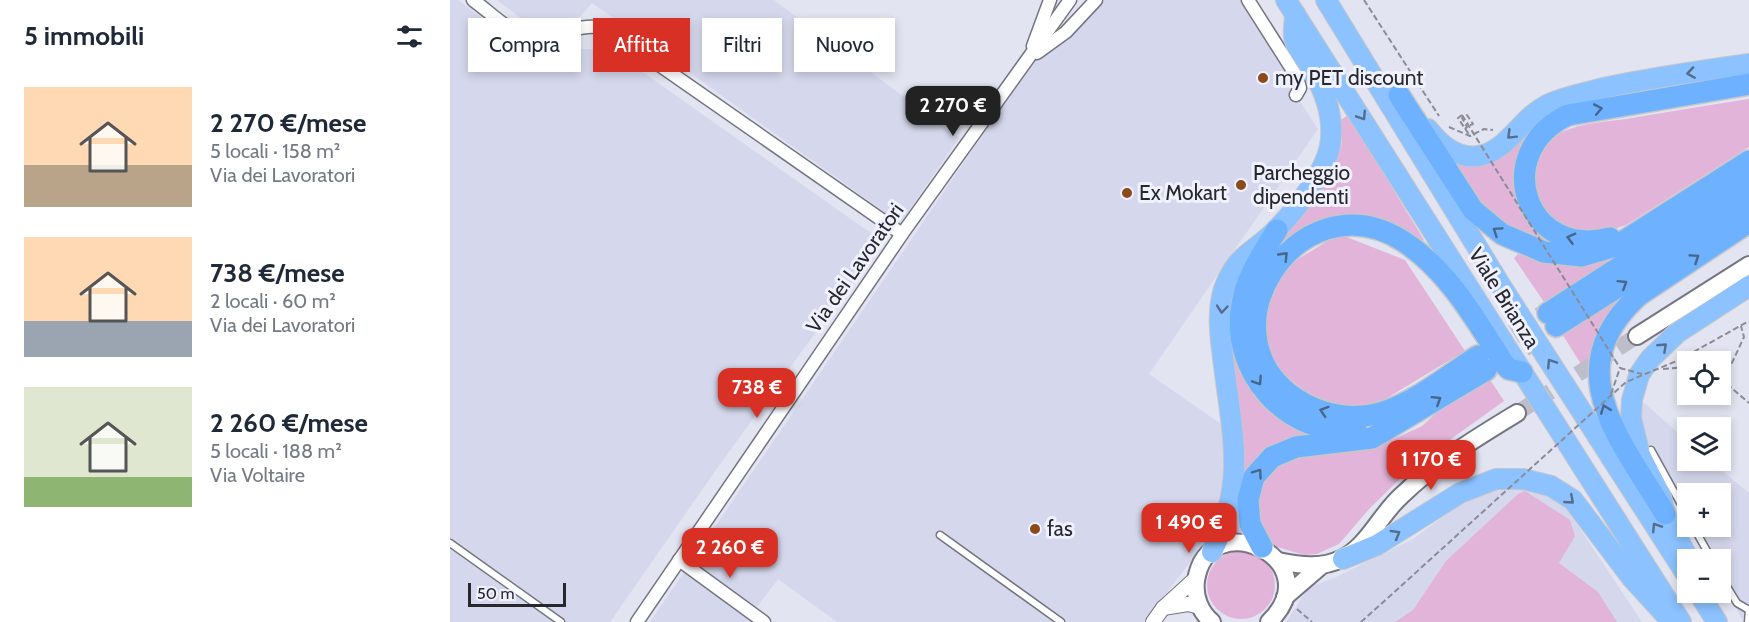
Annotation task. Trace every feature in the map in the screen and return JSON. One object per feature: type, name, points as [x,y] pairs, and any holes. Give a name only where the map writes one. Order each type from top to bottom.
[{"type":"highway","name":"Viale Brianza","points":[[1326,0],[1495,277],[1677,559]]},
{"type":"highway","name":"Viale Brianza","points":[[1291,7],[1681,622]]},
{"type":"highway","points":[[1291,7],[1294,40],[1318,79],[1329,109],[1332,126],[1330,147],[1319,174],[1277,230],[1244,291],[1241,306],[1244,350],[1256,381],[1279,405],[1304,422],[1341,431],[1386,427]]},
{"type":"highway","points":[[1351,40],[1384,73],[1462,197],[1487,224],[1516,242],[1544,252],[1582,256],[1616,246],[1749,161]]},
{"type":"highway","points":[[1399,95],[1442,145],[1464,156],[1477,157],[1493,152],[1546,105],[1566,98],[1634,81],[1749,64]]},
{"type":"highway","points":[[1648,225],[1616,237],[1589,241],[1564,236],[1540,222],[1528,200],[1523,172],[1528,156],[1539,136],[1553,123],[1568,115],[1749,84]]},
{"type":"highway","points":[[1749,184],[1552,320],[1749,204]]},
{"type":"highway","points":[[1683,549],[1608,416],[1600,394],[1597,375],[1601,354],[1611,328],[1626,307],[1639,295],[1749,222]]},
{"type":"highway","points":[[1262,547],[1250,524],[1248,511],[1250,488],[1259,469],[1272,458],[1296,447],[1372,438],[1386,427],[1412,416],[1482,363],[1406,402],[1381,412],[1349,417],[1324,412],[1295,398],[1267,368],[1257,342],[1255,313],[1258,299],[1270,272],[1287,252],[1308,237],[1336,227],[1372,228],[1402,240],[1429,261],[1479,325],[1504,364],[1509,369],[1522,372]]},
{"type":"highway","points":[[1212,552],[1227,517],[1235,486],[1235,461],[1220,336],[1223,291],[1244,254],[1277,230]]},
{"type":"highway","points":[[1665,514],[1661,497],[1640,455],[1630,418],[1636,383],[1650,359],[1677,333],[1749,286]]},
{"type":"highway","points":[[1343,559],[1377,545],[1460,493],[1497,479],[1523,479],[1551,486],[1573,500],[1630,577],[1672,622]]},
{"type":"highway","points":[[1705,603],[1717,622]]},
{"type":"highway","points":[[1709,603],[1717,622]]},
{"type":"main road","points":[[1637,336],[1749,265]]},
{"type":"main road","points":[[1269,622],[1284,599],[1321,566],[1343,559],[1355,550],[1398,498],[1425,473],[1517,413]]},
{"type":"main road","points":[[1212,622],[1200,608],[1196,594],[1196,578],[1199,569],[1212,552],[1236,542],[1262,547],[1278,561],[1285,578],[1284,599]]},
{"type":"main road","points":[[1278,561],[1321,566]]},
{"type":"street","points":[[473,0],[507,25],[528,35],[544,36],[595,27],[609,30],[902,234]]},
{"type":"street","name":"Via dei Lavoratori","points":[[1029,58],[1050,0]]},
{"type":"street","name":"Via dei Lavoratori","points":[[637,622],[902,234],[1070,0]]},
{"type":"street","points":[[1248,0],[1297,77],[1300,88],[1296,95]]},
{"type":"street","name":"Via dei Lavoratori","points":[[1029,58],[1066,32],[1094,4]]},
{"type":"street","points":[[679,560],[764,622]]},
{"type":"street","points":[[1153,622],[1163,608],[1196,578]]},
{"type":"street","points":[[1163,608],[1188,604],[1200,608]]},
{"type":"lane","points":[[1651,450],[1677,498]]},
{"type":"lane","points":[[940,535],[1061,622]]},
{"type":"lane","points":[[450,543],[561,622]]},
{"type":"lane","points":[[1731,593],[1737,603],[1749,610],[1748,622]]},
{"type":"path","points":[[1364,0],[1430,106],[1450,127],[1470,136]]},
{"type":"path","points":[[1470,136],[1458,118],[1462,115],[1620,368],[1646,376],[1749,321]]},
{"type":"path","points":[[1465,129],[1467,127],[1461,118],[1467,115],[1473,124],[1469,126]]},
{"type":"path","points":[[1470,136],[1484,129],[1498,130]]},
{"type":"path","points":[[1731,362],[1744,337],[1741,326]]},
{"type":"path","points":[[1610,396],[1620,368]]},
{"type":"path","points":[[1360,622],[1626,382],[1664,369],[1677,368]]},
{"type":"path","points":[[1731,387],[1749,403]]},
{"type":"path","points":[[1284,599],[1303,612],[1312,622]]},
{"type":"shaded area","points":[[450,0],[458,0],[482,18],[468,18],[468,72],[581,72],[581,49],[593,49],[593,72],[643,72],[882,241],[718,467],[610,622],[450,622]]},
{"type":"shaded area","points":[[497,0],[774,0],[798,18],[794,18],[794,72],[871,72],[959,138],[900,223],[689,72],[690,18],[613,18],[592,3],[580,17],[521,18]]},
{"type":"shaded area","points":[[1100,0],[1241,0],[1293,82],[1296,95],[1318,129],[1149,374],[1224,426],[1228,486],[1212,534],[1144,622],[837,622],[778,579],[754,611],[758,622],[650,622],[1044,45]]},
{"type":"shaded area","points":[[1749,99],[1749,147],[1626,225],[1612,230],[1582,232],[1567,228],[1554,220],[1545,210],[1536,184],[1537,170],[1548,144],[1566,130]]},
{"type":"shaded area","points":[[1561,107],[1520,161],[1560,245],[1532,243],[1488,215],[1458,175],[1454,160],[1530,127]]},
{"type":"shaded area","points":[[1348,115],[1424,240],[1419,243],[1361,219],[1262,263],[1330,174],[1342,143],[1341,120]]},
{"type":"shaded area","points":[[1339,234],[1405,260],[1465,351],[1372,407],[1322,404],[1276,368],[1261,318],[1282,269]]},
{"type":"shaded area","points":[[1518,254],[1566,264],[1615,259],[1544,302],[1514,258]]},
{"type":"shaded area","points":[[1231,293],[1235,294],[1231,322],[1232,342],[1238,360],[1310,432],[1310,437],[1274,445],[1243,532],[1229,533],[1228,322]]},
{"type":"shaded area","points":[[1626,293],[1611,314],[1592,372],[1588,375],[1562,334]]},
{"type":"shaded area","points":[[1489,378],[1504,401],[1412,467],[1370,508],[1339,544],[1317,554],[1304,555],[1274,546],[1267,538],[1256,516],[1259,486],[1264,476],[1289,455],[1394,439],[1422,426],[1448,402]]},
{"type":"shaded area","points":[[1641,400],[1677,432],[1677,471],[1722,471],[1749,493],[1749,612],[1742,619],[1731,600],[1731,549],[1702,549],[1695,537],[1731,537],[1731,483],[1677,483],[1677,507],[1657,472],[1646,446],[1641,419]]},
{"type":"shaded area","points":[[1529,486],[1563,503],[1642,622],[1286,622],[1309,587],[1334,578],[1413,539],[1464,501],[1497,489]]},
{"type":"shaded area","points":[[1525,491],[1570,520],[1575,536],[1559,563],[1598,592],[1617,622],[1395,622],[1413,610],[1446,561],[1518,494]]},
{"type":"shaded area","points":[[1241,551],[1254,554],[1265,561],[1272,572],[1275,585],[1272,598],[1265,609],[1254,616],[1241,619],[1228,616],[1217,609],[1210,598],[1207,585],[1210,572],[1217,561],[1228,554]]},
{"type":"tunnel","points":[[1487,350],[1548,313]]},
{"type":"tunnel","points":[[1497,363],[1556,326]]},
{"type":"tunnel","points":[[1517,413],[1637,336]]},
{"type":"place","name":"my PET discount","points":[[1263,78]]},
{"type":"place","name":"Parcheggio dipendenti","points":[[1241,185]]},
{"type":"place","name":"Ex Mokart","points":[[1127,193]]},
{"type":"place","name":"fas","points":[[1035,529]]}]
